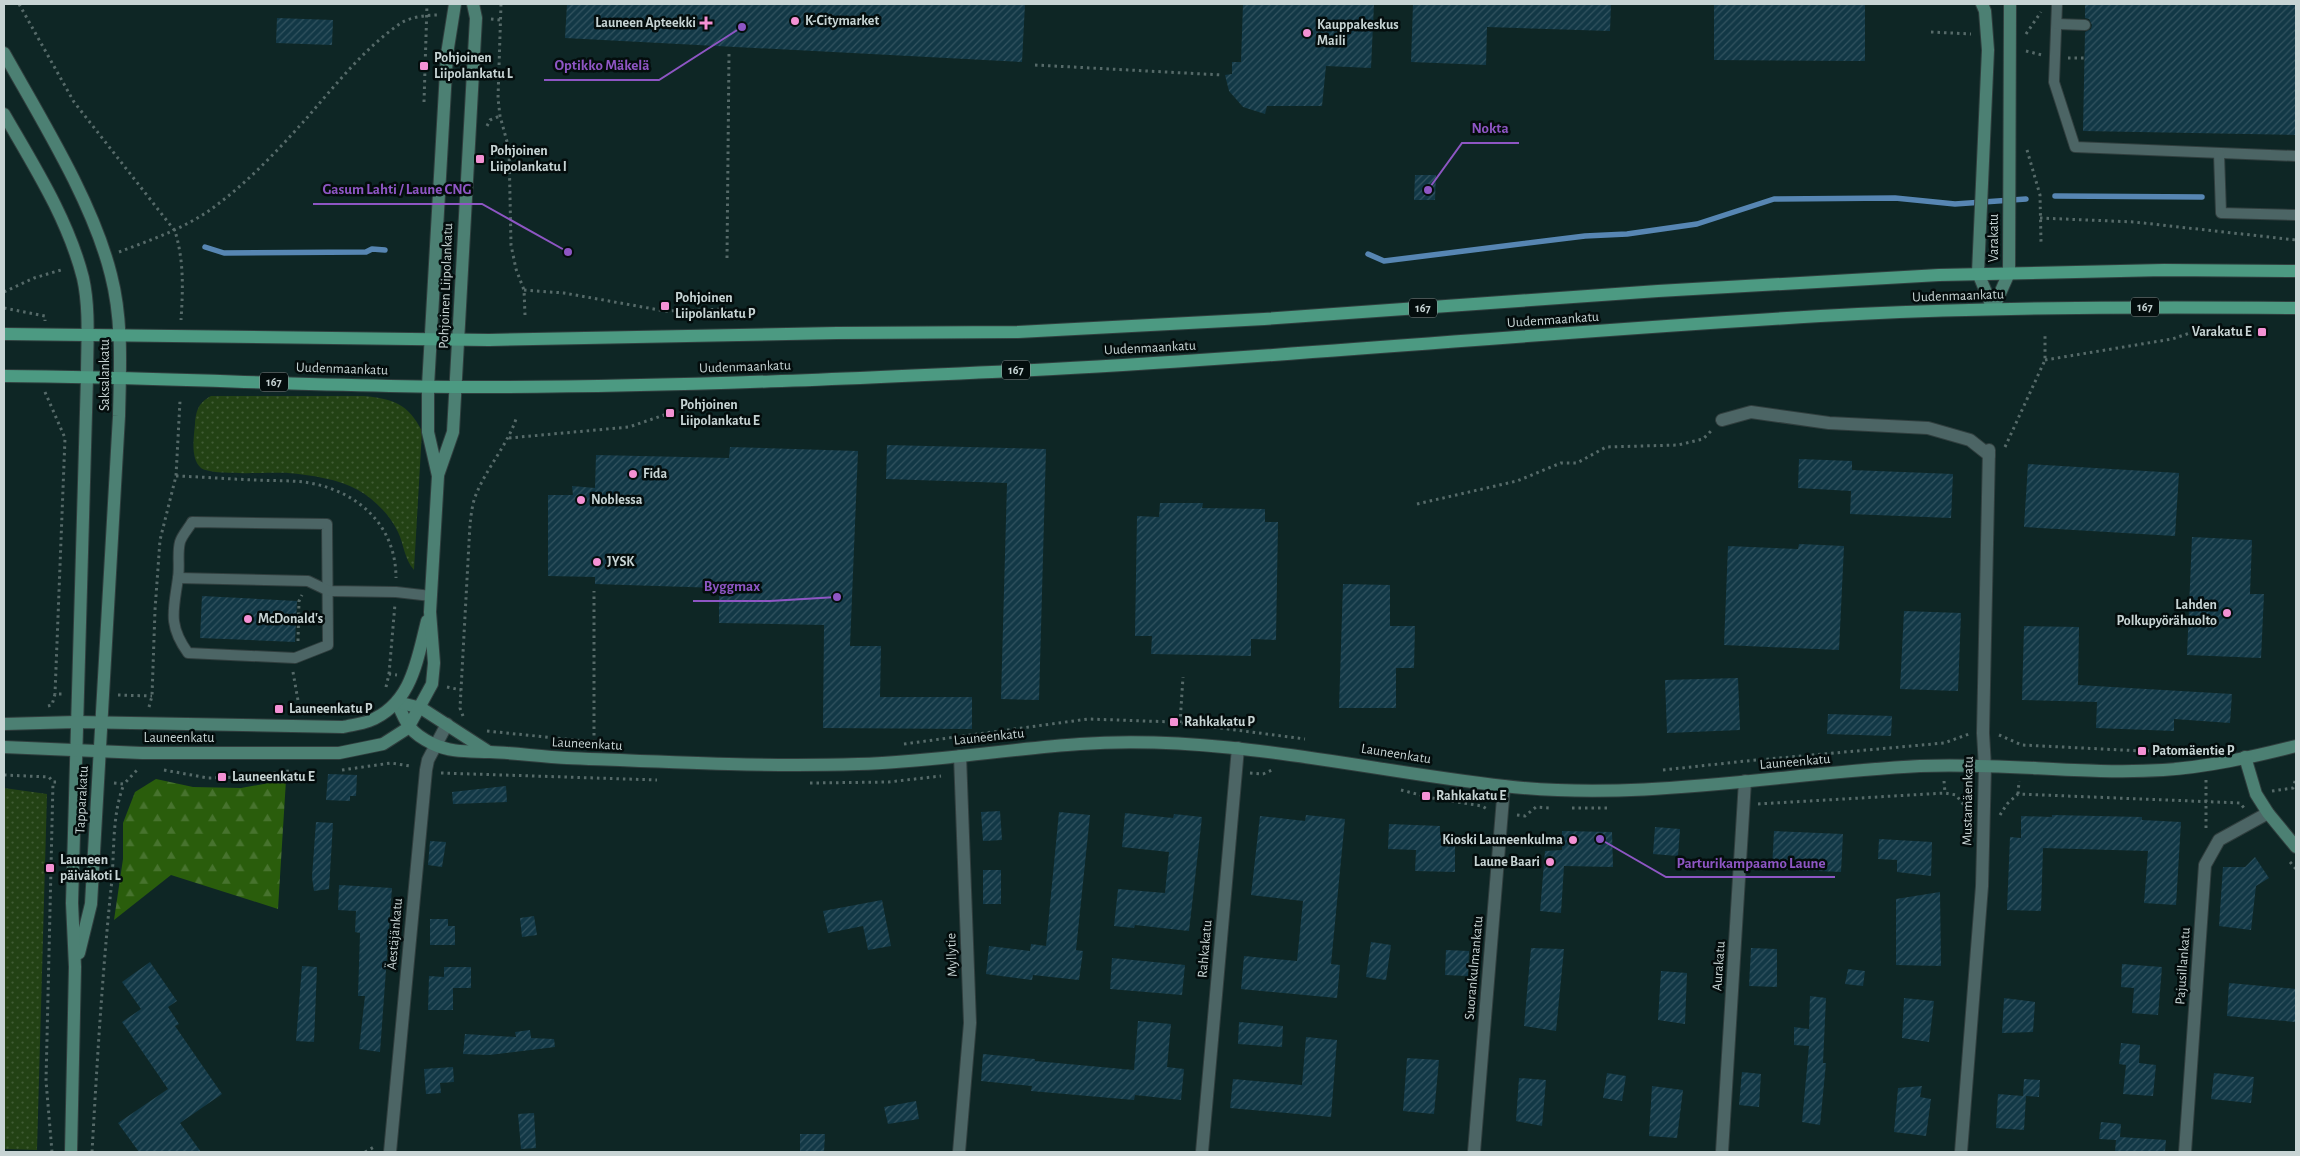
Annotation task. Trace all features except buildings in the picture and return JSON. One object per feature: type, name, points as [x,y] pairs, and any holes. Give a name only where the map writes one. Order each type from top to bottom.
[{"type":"main road","name":"Uudenmaankatu","points":[[4,334],[459,339],[1018,332],[1106,329],[1668,291],[1978,273],[2164,270],[2296,271]]},
{"type":"main road","name":"Uudenmaankatu","points":[[4,376],[120,377],[457,387],[687,384],[1063,368],[1282,355],[1735,322],[1993,309],[2118,307],[2296,308]]},
{"type":"street","name":"Pohjoinen Liipolankatu","points":[[438,476],[428,432],[428,386],[447,54],[455,4]]},
{"type":"street","name":"Pohjoinen Liipolankatu","points":[[421,708],[432,684],[434,663],[430,612],[438,476],[453,432],[457,387],[476,18],[473,4]]},
{"type":"street","name":"Varakatu","points":[[1982,4],[1985,11],[1988,50],[1978,273],[1993,309]]},
{"type":"street","name":"Varakatu","points":[[1993,309],[2009,272],[2010,4]]},
{"type":"street","name":"Saksalankatu","points":[[4,53],[66,167],[102,245],[111,276],[120,336],[120,377],[101,723]]},
{"type":"street","name":"Saksalankatu","points":[[4,114],[67,229],[83,280],[87,335],[76,722]]},
{"type":"street","name":"Mustamäenkatu","points":[[1722,420],[1751,412],[1828,423],[1928,428],[1970,440],[1989,452],[1983,733],[1985,767],[1981,896],[1961,1152]]},
{"type":"street","name":"Pohjoinen Liipolankatu","points":[[397,702],[412,679],[430,612]]},
{"type":"street","name":"Launeenkatu","points":[[4,724],[76,722],[343,727],[369,721],[397,702],[421,708],[489,752]]},
{"type":"street","points":[[397,702],[408,728]]},
{"type":"street","name":"Launeenkatu","points":[[4,746],[99,752],[339,753],[383,744],[408,728],[421,708]]},
{"type":"street","name":"Tapparakatu","points":[[71,1152],[75,968],[72,903],[76,722]]},
{"type":"street","name":"Tapparakatu","points":[[75,968],[91,904],[101,723]]},
{"type":"street","name":"Äestäjänkatu","points":[[390,1152],[426,770],[435,746],[447,724]]},
{"type":"street","name":"Launeenkatu","points":[[408,728],[435,746],[467,753],[489,752],[693,763],[861,764],[960,756],[1026,748],[1142,741],[1303,755],[1504,786],[1595,791],[1745,782],[1944,765],[2158,770],[2206,766],[2296,746]]},
{"type":"street","name":"Rahkakatu","points":[[1202,1152],[1238,748]]},
{"type":"street","name":"Myllytie","points":[[958,1152],[970,1023],[960,756]]},
{"type":"street","points":[[2245,757],[2256,794],[2268,813],[2296,847]]},
{"type":"street","name":"Aurakatu","points":[[1722,1152],[1745,782]]},
{"type":"street","name":"Suorankulmankatu","points":[[1474,1152],[1504,786]]},
{"type":"street","name":"Pajusillankatu","points":[[2185,1152],[2206,865],[2219,840],[2268,813]]},
{"type":"lane","points":[[2057,4],[2054,82],[2075,148],[2296,156]]},
{"type":"lane","points":[[2057,24],[2085,24]]},
{"type":"lane","points":[[2218,154],[2221,214],[2296,214]]},
{"type":"lane","points":[[192,522],[327,524],[329,590],[328,645],[295,658],[188,653],[179,641],[174,624],[173,598],[178,578],[180,542],[192,522]]},
{"type":"lane","points":[[178,578],[308,581],[329,590],[396,592],[431,596]]},
{"type":"path","points":[[19,4],[74,102],[175,231],[182,254],[184,281],[181,327]]},
{"type":"path","points":[[424,102],[427,4]]},
{"type":"path","points":[[500,4],[498,98],[500,116],[509,149],[511,245],[516,269],[524,290],[524,315]]},
{"type":"path","points":[[2026,36],[2041,13],[2041,4]]},
{"type":"path","points":[[116,253],[175,231],[217,205],[266,162],[339,80],[384,37],[403,22],[426,15]]},
{"type":"path","points":[[2025,61],[2026,44]]},
{"type":"path","points":[[727,258],[729,53]]},
{"type":"path","points":[[1035,65],[1222,75]]},
{"type":"path","points":[[2026,141],[2040,195],[2041,242]]},
{"type":"path","points":[[2040,218],[2134,222],[2296,240]]},
{"type":"path","points":[[4,292],[34,278],[61,270]]},
{"type":"path","points":[[524,290],[564,292],[665,311],[726,309]]},
{"type":"path","points":[[4,308],[46,316],[46,335]]},
{"type":"path","points":[[2044,360],[2172,339],[2196,331],[2262,332]]},
{"type":"path","points":[[2003,451],[2044,360],[2045,334]]},
{"type":"path","points":[[45,376],[45,396],[65,438],[55,694]]},
{"type":"path","points":[[145,724],[152,696],[160,540],[176,476],[180,400]]},
{"type":"path","points":[[508,438],[629,427],[670,413]]},
{"type":"path","points":[[464,718],[460,708],[460,690],[470,524],[475,498],[490,466],[508,438],[518,416]]},
{"type":"path","points":[[1417,504],[1517,481],[1561,462],[1577,463],[1606,448],[1678,445],[1702,439],[1722,420]]},
{"type":"path","points":[[300,713],[293,668],[298,638],[299,601],[308,581]]},
{"type":"path","points":[[594,591],[594,742]]},
{"type":"path","points":[[383,695],[389,674],[412,679]]},
{"type":"path","points":[[1180,723],[1183,677]]},
{"type":"path","points":[[432,684],[460,690]]},
{"type":"path","points":[[293,712],[309,712]]},
{"type":"path","points":[[337,770],[376,767],[391,763],[435,773],[667,780]]},
{"type":"path","points":[[1236,771],[1258,775],[1281,768]]},
{"type":"path","points":[[160,770],[208,778],[244,777],[298,770]]},
{"type":"path","points":[[801,783],[888,782],[961,774]]},
{"type":"path","points":[[4,775],[49,776],[53,782],[46,1081],[52,1152]]},
{"type":"path","points":[[53,782],[74,782]]},
{"type":"path","points":[[92,1152],[104,953],[111,889],[116,812],[124,784]]},
{"type":"path","points":[[1398,789],[1432,798],[1482,806],[1490,812],[1525,816],[1536,807],[1554,808]]},
{"type":"path","points":[[1744,805],[1945,793],[1956,796],[1966,805],[1971,817],[1998,820],[2006,804],[2018,794],[2240,803],[2254,820]]},
{"type":"path","points":[[1563,808],[1609,808]]},
{"type":"path","points":[[2284,855],[2296,869]]},
{"type":"green space","points":[[211,396],[364,396],[392,401],[405,409],[417,422],[422,431],[414,570],[408,561],[400,537],[391,520],[370,498],[350,486],[324,478],[297,474],[229,473],[201,468],[195,459],[194,453],[195,419],[200,405]]},
{"type":"green space","points":[[156,779],[193,787],[241,788],[286,780],[278,909],[171,875],[114,920],[123,859],[123,823],[135,792]]},
{"type":"green space","points":[[4,788],[47,794],[37,1150],[4,1149]]},
{"type":"waterway","points":[[2055,196],[2202,197]]},
{"type":"waterway","points":[[1368,254],[1384,261],[1585,236],[1627,234],[1697,224],[1774,199],[1895,198],[1955,204],[2026,199]]},
{"type":"waterway","points":[[205,247],[224,253],[366,252],[372,249],[385,250]]},
{"type":"place","name":"K-Citymarket","points":[[795,21]]},
{"type":"place","name":"Launeen Apteekki","points":[[706,23]]},
{"type":"place","name":"Optikko Mäkelä","points":[[742,27]]},
{"type":"place","name":"Kauppakeskus Maili","points":[[1307,33]]},
{"type":"place","name":"Pohjoinen Liipolankatu L","points":[[424,66]]},
{"type":"place","name":"Pohjoinen Liipolankatu I","points":[[480,159]]},
{"type":"place","name":"Nokta","points":[[1428,190]]},
{"type":"place","name":"Gasum Lahti / Laune CNG","points":[[568,252]]},
{"type":"place","name":"Pohjoinen Liipolankatu P","points":[[665,306]]},
{"type":"place","name":"Varakatu E","points":[[2262,332]]},
{"type":"place","name":"Pohjoinen Liipolankatu E","points":[[670,413]]},
{"type":"place","name":"Fida","points":[[633,474]]},
{"type":"place","name":"Noblessa","points":[[581,500]]},
{"type":"place","name":"JYSK","points":[[597,562]]},
{"type":"place","name":"Byggmax","points":[[837,597]]},
{"type":"place","name":"Lahden Polkupyörähuolto","points":[[2227,613]]},
{"type":"place","name":"McDonald's","points":[[248,619]]},
{"type":"place","name":"Launeenkatu P","points":[[279,709]]},
{"type":"place","name":"Rahkakatu P","points":[[1174,722]]},
{"type":"place","name":"Patomäentie P","points":[[2142,751]]},
{"type":"place","name":"Launeenkatu E","points":[[222,777]]},
{"type":"place","name":"Rahkakatu E","points":[[1426,796]]},
{"type":"place","name":"Parturikampaamo Laune","points":[[1600,839]]},
{"type":"place","name":"Kioski Launeenkulma","points":[[1573,840]]},
{"type":"place","name":"Laune Baari","points":[[1550,862]]},
{"type":"place","name":"Launeen päiväkoti L","points":[[50,868]]}]
